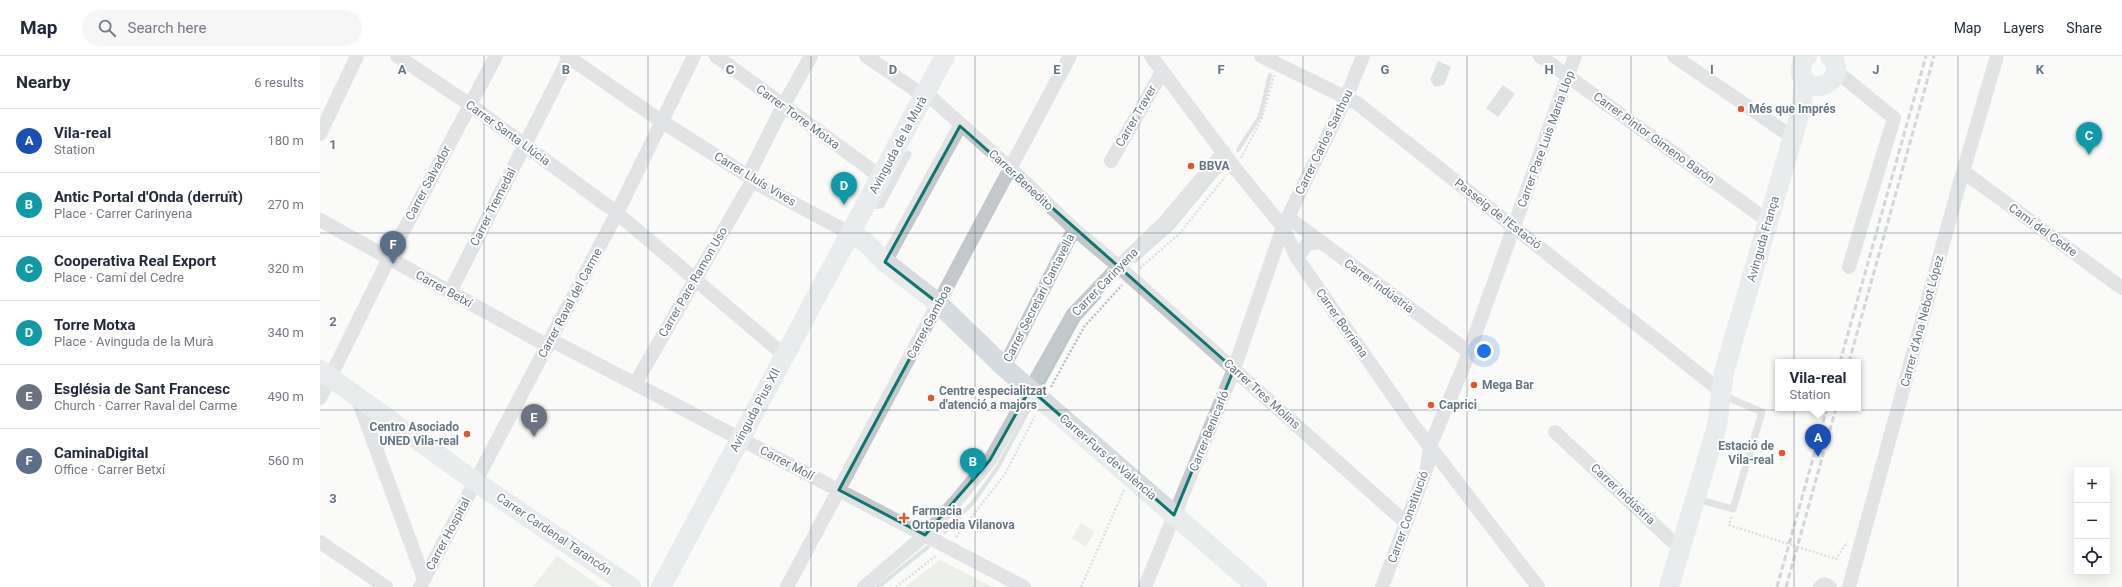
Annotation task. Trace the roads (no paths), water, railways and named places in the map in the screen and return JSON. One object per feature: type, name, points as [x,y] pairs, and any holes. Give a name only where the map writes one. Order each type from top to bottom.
[{"type":"main road","name":"Avinguda de la Murà","points":[[851,234],[945,56]]},
{"type":"main road","name":"Avinguda França","points":[[1658,587],[1802,106],[1829,76],[1801,70],[1804,57]]},
{"type":"main road","name":"Carrer Furs de València","points":[[851,234],[865,242],[885,262],[939,304],[1004,367],[1257,587]]},
{"type":"main road","name":"Avinguda Pius XII","points":[[661,587],[741,439],[784,355],[851,234]]},
{"type":"main road","name":"Carrer Cardenal Tarancón","points":[[325,374],[476,482],[631,587]]},
{"type":"main road","name":"Avinguda França","points":[[1669,587],[1697,498],[1717,426],[1720,384]]},
{"type":"street","points":[[320,134],[357,56]]},
{"type":"street","name":"Carrer Santa Llúcia","points":[[397,56],[469,104],[617,213],[784,355]]},
{"type":"street","name":"Carrer Salvador","points":[[320,398],[325,374],[389,258],[469,104],[496,56]]},
{"type":"street","name":"Carrer Torre Motxa","points":[[716,56],[881,177]]},
{"type":"street","name":"Carrer Pare Ramon Uso","points":[[635,384],[750,178],[783,106],[811,56]]},
{"type":"street","name":"Carrer Benedito","points":[[866,56],[925,95],[1011,169],[1074,229],[1118,266]]},
{"type":"street","name":"Carrer Gamboa","points":[[787,587],[1070,56]]},
{"type":"street","name":"Carrer Borriana","points":[[1152,56],[1162,72],[1234,167],[1286,223],[1297,258],[1430,446],[1538,587]]},
{"type":"street","name":"Passeig de l'Estació","points":[[1261,56],[1357,103],[1514,227],[1720,384]]},
{"type":"street","name":"Carrer Carlos Sarthou","points":[[1286,223],[1292,207],[1346,98],[1363,56]]},
{"type":"street","name":"Carrer Pintor Gimeno Barón","points":[[1540,56],[1768,221]]},
{"type":"street","name":"Carrer Pare Luis María Llop","points":[[1430,446],[1469,352],[1575,56]]},
{"type":"street","points":[[1674,56],[1792,138]]},
{"type":"street","name":"Carrer d'Ana Nebot López","points":[[1849,587],[1997,56]]},
{"type":"street","name":"Carrer Lluís Vives","points":[[569,57],[661,121],[750,178],[851,234]]},
{"type":"street","name":"Carrer Tremedal","points":[[450,292],[569,57]]},
{"type":"street","name":"Carrer Raval del Carme","points":[[476,482],[617,213],[661,121],[688,59]]},
{"type":"street","name":"Carrer Traver","points":[[1111,161],[1162,72]]},
{"type":"street","points":[[1829,76],[1894,118],[1849,267]]},
{"type":"street","points":[[885,262],[960,126]]},
{"type":"street","name":"Carrer Carinyena","points":[[864,587],[925,535],[990,460],[1037,395],[1073,314],[1118,266],[1165,222],[1224,152]]},
{"type":"street","name":"Camí del Cedre","points":[[1964,172],[2122,288]]},
{"type":"street","name":"Carrer Betxí","points":[[320,220],[450,292],[550,343]]},
{"type":"street","name":"Carrer Indústria","points":[[1286,223],[1319,242],[1469,352]]},
{"type":"street","name":"Carrer Benicarló","points":[[1145,587],[1234,369],[1286,223]]},
{"type":"street","name":"Carrer Secretari Cantavella","points":[[1004,367],[1074,229]]},
{"type":"street","points":[[1297,258],[1307,244],[1319,242]]},
{"type":"street","name":"Carrer Tres Molins","points":[[1118,266],[1406,523]]},
{"type":"street","name":"Carrer Molí","points":[[550,343],[635,384],[1024,587]]},
{"type":"street","points":[[357,397],[422,583]]},
{"type":"street","name":"Carrer Indústria","points":[[1555,432],[1672,540]]},
{"type":"street","name":"Carrer Constitució","points":[[1382,587],[1427,467],[1430,446]]},
{"type":"street","name":"Carrer Hospital","points":[[422,583],[476,482]]},
{"type":"street","points":[[321,545],[386,587]]},
{"type":"street","points":[[1820,587],[1824,584],[1830,587]]},
{"type":"lane","points":[[866,206],[881,204],[908,154]]},
{"type":"lane","points":[[1697,498],[1733,509],[1762,412],[1729,398],[1720,384]]},
{"type":"waterway","points":[[1238,150],[1260,116],[1270,75]]},
{"type":"waterway","points":[[1135,261],[1172,228],[1225,164]]},
{"type":"waterway","points":[[1043,384],[1078,320],[1099,297]]},
{"type":"waterway","points":[[945,532],[974,501],[998,467],[1030,407]]},
{"type":"waterway","points":[[878,587],[928,547]]},
{"type":"railway","points":[[1841,359],[1926,56]]},
{"type":"railway","points":[[1850,359],[1934,56]]},
{"type":"railway","points":[[1777,587],[1826,411]]},
{"type":"railway","points":[[1786,587],[1835,411]]},
{"type":"place","name":"Més que Imprés","points":[[1741,109]]},
{"type":"place","name":"Cooperativa Real Export","points":[[2089,155]]},
{"type":"place","name":"BBVA","points":[[1191,166]]},
{"type":"place","name":"Torre Motxa","points":[[844,205]]},
{"type":"place","name":"CaminaDigital","points":[[393,264]]},
{"type":"place","name":"Mega Bar","points":[[1474,385]]},
{"type":"place","name":"Centre especialitzat d'atenció a majors","points":[[931,398]]},
{"type":"place","name":"Caprici","points":[[1431,405]]},
{"type":"place","name":"Centro Asociado UNED Vila-real","points":[[467,434]]},
{"type":"place","name":"Església de Sant Francesc","points":[[534,437]]},
{"type":"place","name":"Estació de Vila-real","points":[[1782,453]]},
{"type":"place","name":"Vila-real","points":[[1818,457]]},
{"type":"place","name":"Antic Portal d'Onda (derruït)","points":[[973,481]]},
{"type":"place","name":"Farmacia Ortopedia Vilanova","points":[[904,518]]}]
